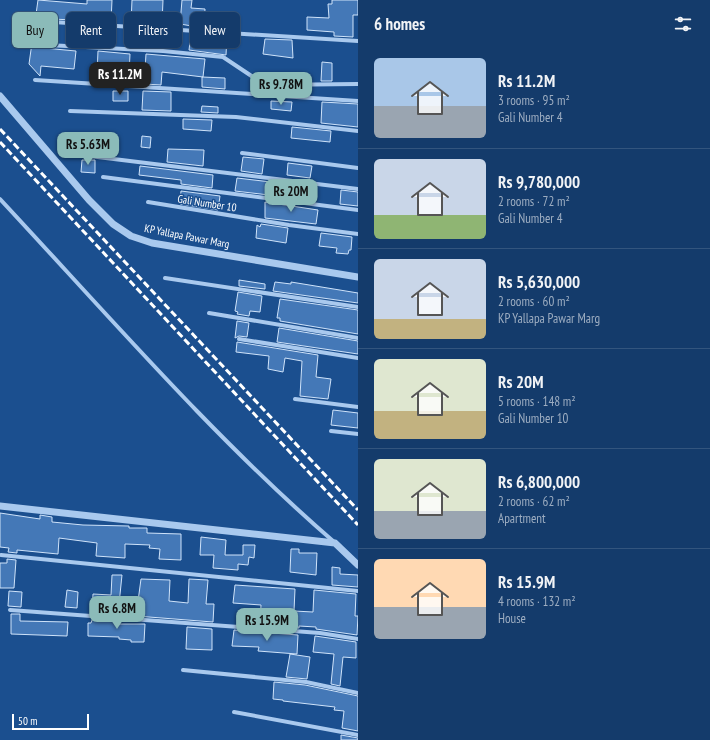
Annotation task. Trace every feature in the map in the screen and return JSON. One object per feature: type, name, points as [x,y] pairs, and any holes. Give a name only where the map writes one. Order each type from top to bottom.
[{"type":"street","points":[[58,22],[358,41]]},
{"type":"street","points":[[58,46],[163,51],[223,57],[265,85],[358,84]]},
{"type":"street","points":[[35,80],[358,101]]},
{"type":"street","name":"KP Yallapa Pawar Marg","points":[[0,96],[89,200],[113,224],[131,236],[152,243],[358,276]]},
{"type":"street","points":[[70,111],[236,118],[358,131]]},
{"type":"street","points":[[242,153],[358,168]]},
{"type":"street","points":[[73,154],[358,189]]},
{"type":"street","points":[[102,177],[358,210]]},
{"type":"street","points":[[0,198],[191,404],[293,507],[358,565]]},
{"type":"street","name":"Gali Number 10","points":[[148,202],[288,225],[358,234]]},
{"type":"street","points":[[165,278],[358,307]]},
{"type":"street","points":[[209,313],[358,338]]},
{"type":"street","points":[[239,339],[358,358]]},
{"type":"street","points":[[295,399],[358,407]]},
{"type":"street","points":[[331,431],[358,434]]},
{"type":"street","points":[[0,506],[335,543]]},
{"type":"street","points":[[1,555],[358,591]]},
{"type":"street","points":[[10,610],[320,633],[358,639]]},
{"type":"street","points":[[183,670],[306,682],[358,693]]},
{"type":"street","points":[[234,712],[358,735]]},
{"type":"building","points":[[38,0],[87,4],[87,0],[112,0],[111,12],[66,12],[66,20],[58,19],[58,12],[36,12]]},
{"type":"building","points":[[132,0],[163,0],[162,12],[131,12]]},
{"type":"building","points":[[182,0],[192,0],[191,8],[205,9],[205,12],[190,12],[190,26],[182,24]]},
{"type":"building","points":[[332,0],[358,0],[358,15],[353,15],[353,37],[334,36],[334,32],[307,30],[307,17],[329,18],[328,4],[332,4]]},
{"type":"building","points":[[265,39],[292,40],[293,58],[263,54]]},
{"type":"building","points":[[190,42],[190,48],[226,48],[226,55],[189,50]]},
{"type":"building","points":[[31,48],[76,51],[74,69],[41,66],[40,76],[29,64]]},
{"type":"building","points":[[98,51],[130,54],[129,74],[97,73]]},
{"type":"building","points":[[146,54],[205,59],[203,77],[162,72],[161,85],[144,84]]},
{"type":"building","points":[[322,62],[332,63],[332,81],[321,81]]},
{"type":"building","points":[[202,77],[225,78],[225,89],[202,87]]},
{"type":"building","points":[[113,91],[128,91],[128,101],[113,101]]},
{"type":"building","points":[[143,91],[171,92],[171,111],[142,110]]},
{"type":"building","points":[[271,101],[292,102],[291,111],[271,109]]},
{"type":"building","points":[[322,102],[358,104],[358,127],[321,123]]},
{"type":"building","points":[[202,106],[218,107],[218,113],[201,112]]},
{"type":"building","points":[[183,119],[212,120],[211,131],[183,129]]},
{"type":"building","points":[[292,127],[331,131],[330,142],[291,138]]},
{"type":"building","points":[[142,136],[151,137],[150,148],[141,147]]},
{"type":"building","points":[[168,149],[204,150],[203,166],[167,162]]},
{"type":"building","points":[[243,157],[264,159],[262,174],[241,171]]},
{"type":"building","points":[[82,160],[95,160],[95,173],[81,172]]},
{"type":"building","points":[[288,163],[312,166],[310,178],[287,175]]},
{"type":"building","points":[[140,166],[213,175],[212,188],[181,184],[181,180],[139,175]]},
{"type":"building","points":[[237,178],[271,182],[269,195],[235,191]]},
{"type":"building","points":[[341,190],[358,192],[358,206],[340,204]]},
{"type":"building","points":[[181,191],[220,196],[218,210],[180,204]]},
{"type":"building","points":[[265,202],[318,210],[316,224],[265,218]]},
{"type":"building","points":[[261,224],[288,228],[286,243],[256,238],[257,225],[260,227]]},
{"type":"building","points":[[321,233],[352,237],[351,250],[349,250],[348,254],[336,253],[337,248],[319,246]]},
{"type":"building","points":[[239,280],[265,284],[265,289],[239,286]]},
{"type":"building","points":[[275,282],[291,284],[291,282],[358,293],[358,303],[273,291]]},
{"type":"building","points":[[238,292],[262,296],[260,312],[250,311],[249,316],[237,314],[238,312],[235,311]]},
{"type":"building","points":[[280,299],[358,310],[358,334],[280,321],[280,318],[277,318]]},
{"type":"building","points":[[237,321],[249,323],[247,337],[239,336],[235,338]]},
{"type":"building","points":[[279,328],[358,341],[358,354],[277,342]]},
{"type":"building","points":[[237,342],[318,355],[316,377],[331,379],[328,399],[300,396],[302,361],[285,358],[283,372],[268,369],[269,356],[236,352]]},
{"type":"building","points":[[333,410],[358,413],[358,428],[331,425]]},
{"type":"building","points":[[0,513],[40,519],[40,515],[52,517],[52,522],[83,525],[129,526],[129,528],[147,528],[147,533],[181,534],[181,560],[159,559],[160,549],[149,548],[150,545],[125,544],[125,558],[96,556],[97,543],[59,538],[58,554],[17,550],[17,553],[8,552],[9,548],[0,547]]},
{"type":"building","points":[[201,537],[226,540],[225,555],[243,555],[243,545],[255,545],[254,558],[249,557],[248,565],[238,564],[238,570],[213,568],[214,555],[200,555]]},
{"type":"building","points":[[291,549],[299,549],[299,553],[317,553],[316,575],[290,572]]},
{"type":"building","points":[[7,559],[16,560],[14,588],[0,588],[0,563],[7,563]]},
{"type":"building","points":[[332,567],[340,568],[340,574],[358,575],[358,587],[332,585]]},
{"type":"building","points":[[112,575],[122,575],[118,614],[92,613],[93,594],[111,595]]},
{"type":"building","points":[[141,579],[170,580],[169,601],[188,603],[189,579],[208,580],[206,604],[214,604],[213,622],[136,616]]},
{"type":"building","points":[[235,585],[295,589],[294,611],[313,612],[314,590],[356,594],[355,616],[358,616],[357,635],[316,629],[316,627],[299,626],[299,628],[260,625],[261,605],[233,603]]},
{"type":"building","points":[[67,590],[78,592],[77,608],[65,607]]},
{"type":"building","points":[[9,591],[22,592],[21,607],[8,606]]},
{"type":"building","points":[[11,614],[20,614],[20,621],[68,622],[67,636],[11,634]]},
{"type":"building","points":[[92,620],[117,621],[117,624],[145,624],[144,642],[131,642],[131,640],[119,639],[119,637],[88,636],[88,623],[91,623]]},
{"type":"building","points":[[187,627],[212,629],[212,650],[186,649]]},
{"type":"building","points":[[234,630],[298,635],[297,654],[258,651],[259,647],[232,646]]},
{"type":"building","points":[[315,636],[356,642],[356,658],[343,657],[340,686],[331,684],[334,654],[313,652]]},
{"type":"building","points":[[290,654],[310,657],[307,679],[286,677]]},
{"type":"building","points":[[274,682],[305,685],[358,696],[358,731],[342,728],[344,711],[334,710],[335,707],[273,699]]},
{"type":"building","points":[[341,735],[358,738],[358,740],[341,740]]},
{"type":"railway","points":[[0,129],[358,510]]},
{"type":"railway","points":[[0,142],[358,525]]}]
